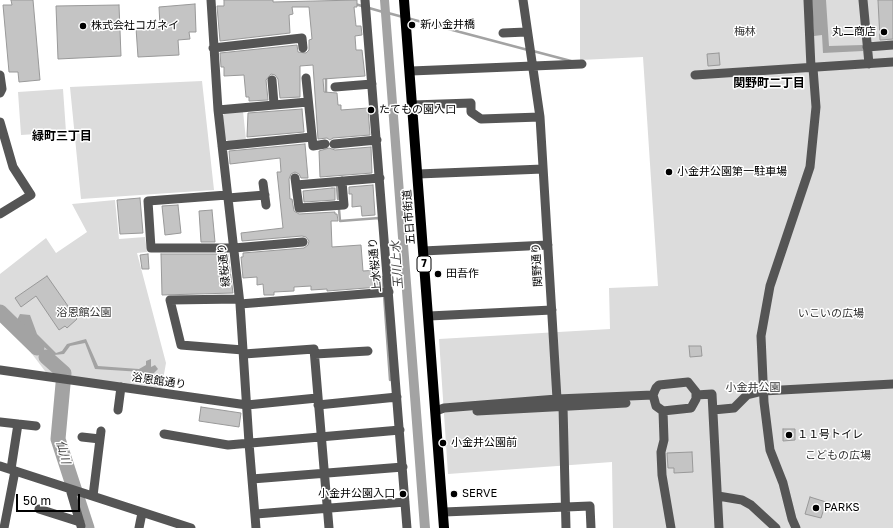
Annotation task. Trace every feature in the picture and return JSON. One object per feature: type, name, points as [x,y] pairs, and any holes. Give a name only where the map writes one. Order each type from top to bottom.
[{"type":"main road","name":"五日市街道","points":[[404,0],[411,71],[444,528]]},
{"type":"street","name":"緑桜通り","points":[[210,0],[218,110],[240,301],[256,528]]},
{"type":"street","name":"上水桜通り","points":[[365,0],[380,178],[385,292],[398,397],[407,528]]},
{"type":"street","name":"関野通り","points":[[522,0],[540,117],[557,399]]},
{"type":"street","points":[[796,528],[783,483],[770,450],[763,392],[761,336],[765,307],[770,286],[810,167],[816,107],[808,0]]},
{"type":"street","points":[[863,0],[865,39],[868,47],[869,64]]},
{"type":"street","points":[[503,33],[526,32]]},
{"type":"street","points":[[213,48],[302,38],[302,48]]},
{"type":"street","points":[[868,47],[893,45]]},
{"type":"street","points":[[695,75],[893,62]]},
{"type":"street","points":[[411,71],[582,64]]},
{"type":"street","points":[[0,75],[2,89],[0,93]]},
{"type":"street","points":[[306,78],[313,146],[376,140]]},
{"type":"street","points":[[272,80],[274,104]]},
{"type":"street","points":[[335,87],[372,84]]},
{"type":"street","points":[[218,110],[308,102]]},
{"type":"street","points":[[413,105],[471,103],[471,112],[481,119],[540,117]]},
{"type":"street","points":[[0,122],[13,167],[32,195],[0,214]]},
{"type":"street","points":[[222,146],[312,137]]},
{"type":"street","points":[[418,174],[543,169]]},
{"type":"street","points":[[342,181],[344,205],[299,208],[296,181],[342,181],[380,178]]},
{"type":"street","points":[[263,183],[266,206]]},
{"type":"street","points":[[264,195],[148,201],[151,248],[234,248],[304,242]]},
{"type":"street","points":[[423,251],[548,245]]},
{"type":"street","points":[[329,528],[314,349],[244,352],[181,345],[170,300],[240,301],[385,292]]},
{"type":"street","points":[[429,316],[552,310]]},
{"type":"street","points":[[315,354],[368,351]]},
{"type":"street","name":"浴恩館通り","points":[[0,370],[247,406],[398,397]]},
{"type":"street","points":[[688,382],[693,387],[696,395],[694,404],[691,408],[663,411],[660,410],[653,398],[656,388],[660,385],[688,382]]},
{"type":"street","points":[[713,410],[734,408],[748,395],[763,392],[893,384]]},
{"type":"street","points":[[118,410],[121,387]]},
{"type":"street","points":[[696,395],[712,394],[720,528]]},
{"type":"street","points":[[436,411],[444,408],[557,399],[653,398]]},
{"type":"street","points":[[436,411],[445,413],[564,406],[653,398]]},
{"type":"street","points":[[557,399],[564,406],[566,528]]},
{"type":"street","points":[[663,411],[664,440],[661,452],[662,475],[671,528]]},
{"type":"street","points":[[0,422],[36,426]]},
{"type":"street","points":[[4,528],[18,424]]},
{"type":"street","points":[[164,434],[228,445],[400,430]]},
{"type":"street","points":[[82,437],[101,435],[89,495]]},
{"type":"street","points":[[0,466],[191,528]]},
{"type":"street","points":[[252,479],[403,467]]},
{"type":"street","points":[[70,489],[81,525]]},
{"type":"street","points":[[718,496],[742,500],[756,509],[776,528]]},
{"type":"street","points":[[256,514],[405,502]]},
{"type":"street","points":[[444,512],[590,506],[591,528]]},
{"type":"street","points":[[39,509],[81,525]]},
{"type":"street","points":[[139,528],[142,513]]},
{"type":"green space","name":"小金井公園","points":[[580,0],[893,0],[893,528],[613,528],[612,462],[448,474],[439,339],[610,329],[609,288],[658,286],[643,57],[580,60]]},
{"type":"green space","points":[[202,81],[214,190],[81,199],[70,87]]},
{"type":"green space","points":[[63,89],[66,132],[21,135],[18,92]]},
{"type":"green space","points":[[243,111],[246,140],[230,142],[225,139],[222,117],[225,113]]},
{"type":"green space","name":"浴恩館公園","points":[[115,200],[119,239],[145,237],[147,252],[137,253],[166,363],[161,391],[48,375],[0,312],[0,274],[46,238],[56,253],[87,232],[72,204]]},
{"type":"shaded area","points":[[380,0],[389,0],[430,528],[420,528]]},
{"type":"shaded area","points":[[812,0],[826,0],[829,46],[863,45],[863,51],[823,53],[822,35],[814,36]]},
{"type":"shaded area","points":[[20,314],[30,315],[37,334],[56,353],[62,351],[67,344],[86,339],[98,366],[139,369],[146,365],[146,361],[151,359],[151,367],[155,365],[158,369],[150,377],[142,372],[95,369],[85,343],[70,346],[64,354],[54,355],[15,324]]},
{"type":"building","points":[[11,0],[33,0],[40,80],[19,82],[18,72],[9,72],[3,5],[12,5]]},
{"type":"building","points":[[224,0],[273,0],[273,2],[357,0],[357,7],[354,7],[356,26],[361,26],[362,35],[355,36],[356,50],[362,50],[365,76],[323,79],[324,92],[337,93],[338,105],[341,105],[341,110],[368,108],[370,135],[333,138],[330,140],[327,138],[318,139],[313,65],[300,66],[300,97],[280,98],[278,79],[275,75],[271,74],[266,80],[268,100],[249,101],[249,97],[246,97],[244,75],[224,76],[224,67],[221,67],[220,53],[297,45],[298,52],[306,53],[309,50],[309,40],[312,39],[309,7],[292,7],[293,14],[289,15],[290,33],[220,41],[217,6],[224,6]]},
{"type":"building","points":[[878,0],[893,0],[893,39],[880,40]]},
{"type":"building","points":[[195,4],[196,32],[189,32],[190,39],[178,40],[179,55],[138,57],[136,28],[160,26],[159,7]]},
{"type":"building","points":[[119,5],[121,56],[58,59],[56,6]]},
{"type":"building","points":[[719,53],[720,65],[708,66],[707,54]]},
{"type":"building","points":[[302,109],[304,132],[247,137],[248,113]]},
{"type":"building","points":[[305,144],[308,178],[301,178],[299,174],[295,172],[291,174],[289,179],[290,199],[292,199],[294,211],[299,214],[335,212],[335,214],[337,214],[338,221],[331,221],[332,247],[361,245],[363,271],[378,270],[379,287],[327,291],[327,289],[311,290],[311,286],[294,287],[294,291],[274,292],[274,295],[264,295],[263,284],[257,285],[257,277],[243,278],[241,257],[243,257],[243,253],[304,248],[308,245],[309,241],[306,237],[302,236],[242,241],[241,233],[283,228],[277,172],[281,172],[280,158],[230,164],[229,151]]},
{"type":"building","points":[[371,147],[372,173],[320,177],[319,151],[329,148],[335,150]]},
{"type":"building","points":[[373,185],[375,215],[362,216],[361,206],[352,207],[352,194],[349,194],[349,187]]},
{"type":"building","points":[[335,188],[335,200],[304,202],[303,191]]},
{"type":"building","points":[[140,198],[143,233],[120,234],[117,200]]},
{"type":"building","points":[[178,205],[181,233],[165,235],[162,206]]},
{"type":"building","points":[[212,210],[215,242],[201,242],[199,211]]},
{"type":"building","points":[[148,254],[149,269],[142,269],[140,255]]},
{"type":"building","points":[[161,254],[228,254],[233,293],[162,295]]},
{"type":"building","points":[[47,276],[77,319],[67,328],[65,326],[59,330],[36,296],[21,307],[15,298]]},
{"type":"building","points":[[689,346],[701,346],[702,356],[690,357]]},
{"type":"building","points":[[201,407],[241,413],[239,427],[199,421]]},
{"type":"building","name":"１１号トイレ","points":[[783,429],[795,429],[795,440],[783,441]]},
{"type":"building","points":[[692,452],[693,472],[674,473],[674,468],[668,468],[667,453]]},
{"type":"building","name":"PARKS","points":[[810,497],[826,502],[821,518],[805,514]]},
{"type":"waterway","points":[[355,4],[383,12]]},
{"type":"waterway","points":[[388,13],[403,17]]},
{"type":"waterway","points":[[407,18],[528,50]]},
{"type":"waterway","points":[[533,51],[571,61]]},
{"type":"waterway","points":[[326,76],[326,95]]},
{"type":"waterway","points":[[337,187],[338,199]]},
{"type":"waterway","points":[[339,209],[340,221],[379,218],[379,220]]},
{"type":"waterway","points":[[383,277],[383,290]]},
{"type":"waterway","points":[[384,295],[390,380]]},
{"type":"waterway","name":"仙川","points":[[0,312],[37,348]]},
{"type":"waterway","name":"仙川","points":[[46,357],[64,373],[58,439],[87,528]]},
{"type":"place","name":"新小金井橋","points":[[412,25]]},
{"type":"place","name":"株式会社コガネイ","points":[[83,26]]},
{"type":"place","name":"丸二商店","points":[[884,32]]},
{"type":"place","name":"たてもの園入口","points":[[371,110]]},
{"type":"place","name":"小金井公園第一駐車場","points":[[669,172]]},
{"type":"place","name":"田吾作","points":[[438,274]]},
{"type":"place","name":"１１号トイレ","points":[[789,435]]},
{"type":"place","name":"小金井公園前","points":[[443,443]]},
{"type":"place","name":"小金井公園入口","points":[[403,494]]},
{"type":"place","name":"SERVE","points":[[454,494]]},
{"type":"place","name":"PARKS","points":[[816,508]]},
{"type":"district","name":"関野町二丁目","points":[[769,83]]},
{"type":"district","name":"緑町三丁目","points":[[62,136]]},
{"type":"park label","name":"梅林","points":[[745,32]]},
{"type":"park label","name":"いこいの広場","points":[[831,314]]},
{"type":"park label","name":"こどもの広場","points":[[838,456]]},
{"type":"water label","name":"玉川上水","points":[[397,265]]}]
